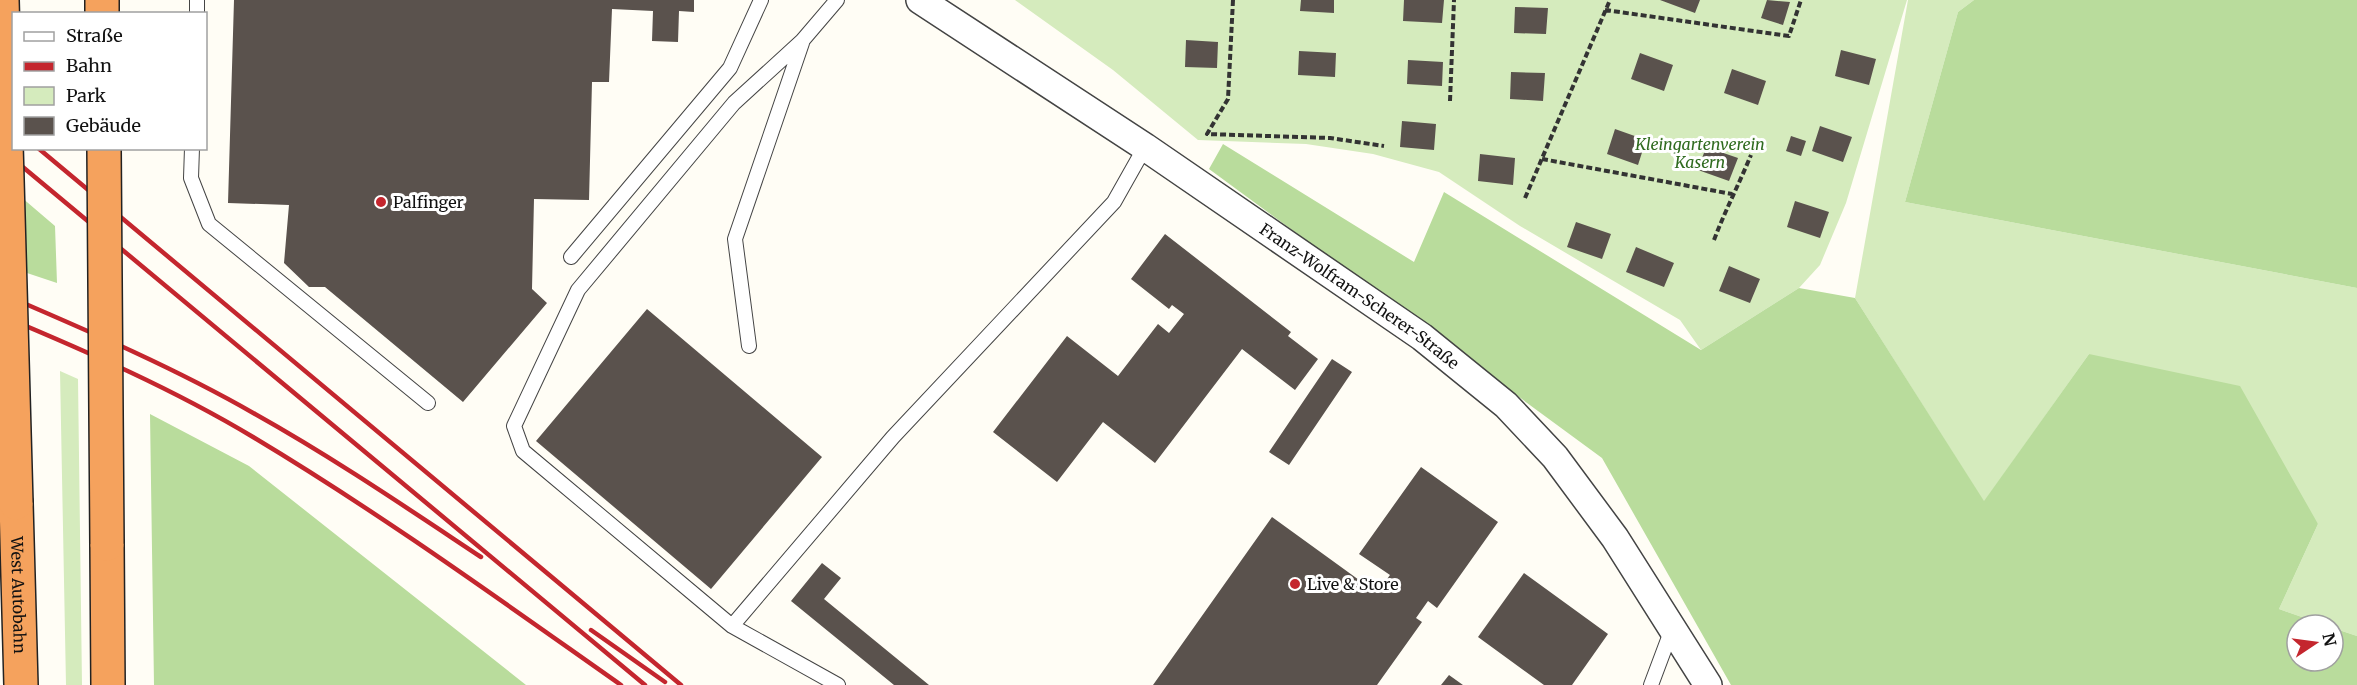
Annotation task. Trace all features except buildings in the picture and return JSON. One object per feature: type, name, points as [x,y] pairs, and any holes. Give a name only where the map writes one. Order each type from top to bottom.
[{"type":"highway","name":"West Autobahn","points":[[2,0],[21,685]]},
{"type":"highway","points":[[104,150],[108,685]]},
{"type":"street","name":"Franz-Wolfram-Scherer-Straße","points":[[920,0],[1145,147],[1422,337],[1506,405],[1555,457],[1608,529],[1708,685]]},
{"type":"lane","points":[[571,257],[730,68],[761,0]]},
{"type":"lane","points":[[837,0],[802,41],[734,103],[578,291],[514,426],[523,451],[732,626],[838,685]]},
{"type":"lane","points":[[749,346],[735,239],[802,41]]},
{"type":"lane","points":[[732,626],[892,437],[1114,202],[1145,147]]},
{"type":"lane","points":[[192,150],[191,178],[209,224],[428,403]]},
{"type":"lane","points":[[1651,685],[1672,629]]},
{"type":"path","points":[[1233,0],[1228,99],[1207,134],[1330,138],[1384,146]]},
{"type":"path","points":[[1450,102],[1454,0]]},
{"type":"path","points":[[1526,198],[1610,0]]},
{"type":"path","points":[[1605,10],[1788,36],[1801,0]]},
{"type":"path","points":[[1714,240],[1732,194],[1751,155]]},
{"type":"path","points":[[1542,159],[1732,194]]},
{"type":"green space","name":"Kleingartenverein Kasern","points":[[1015,0],[1907,0],[1846,203],[1820,265],[1799,288],[1701,350],[1680,320],[1520,226],[1439,172],[1373,154],[1306,144],[1198,140],[1113,70]]},
{"type":"green space","points":[[1908,0],[1974,0],[1958,12],[1905,202],[2357,288],[2357,636],[2345,632],[2345,613],[2290,613],[2279,609],[2318,524],[2089,354],[1984,502],[1855,298]]},
{"type":"green space","points":[[1974,0],[2357,0],[2357,288],[1905,202],[1958,12]]},
{"type":"green space","points":[[1223,144],[1414,262],[1444,192],[1701,350],[1799,288],[1855,298],[1984,501],[2089,354],[2240,386],[2318,524],[2279,609],[2290,613],[2285,613],[2285,673],[2345,673],[2345,632],[2357,636],[2357,685],[1731,685],[1602,458],[1209,169]]},
{"type":"green space","points":[[0,179],[55,226],[57,283],[0,264]]},
{"type":"green space","points":[[60,371],[78,379],[82,685],[66,685]]},
{"type":"green space","points":[[150,414],[249,466],[526,685],[154,685]]},
{"type":"railway","points":[[0,117],[12,126]]},
{"type":"railway","points":[[0,148],[645,685]]},
{"type":"railway","points":[[40,150],[681,685]]},
{"type":"railway","points":[[0,293],[129,350],[224,397],[341,465],[481,557]]},
{"type":"railway","points":[[0,315],[65,342],[223,419],[393,526],[621,685]]},
{"type":"railway","points":[[591,630],[665,682]]},
{"type":"place","name":"Palfinger","points":[[381,202]]},
{"type":"place","name":"Live & Store","points":[[1295,584]]}]
